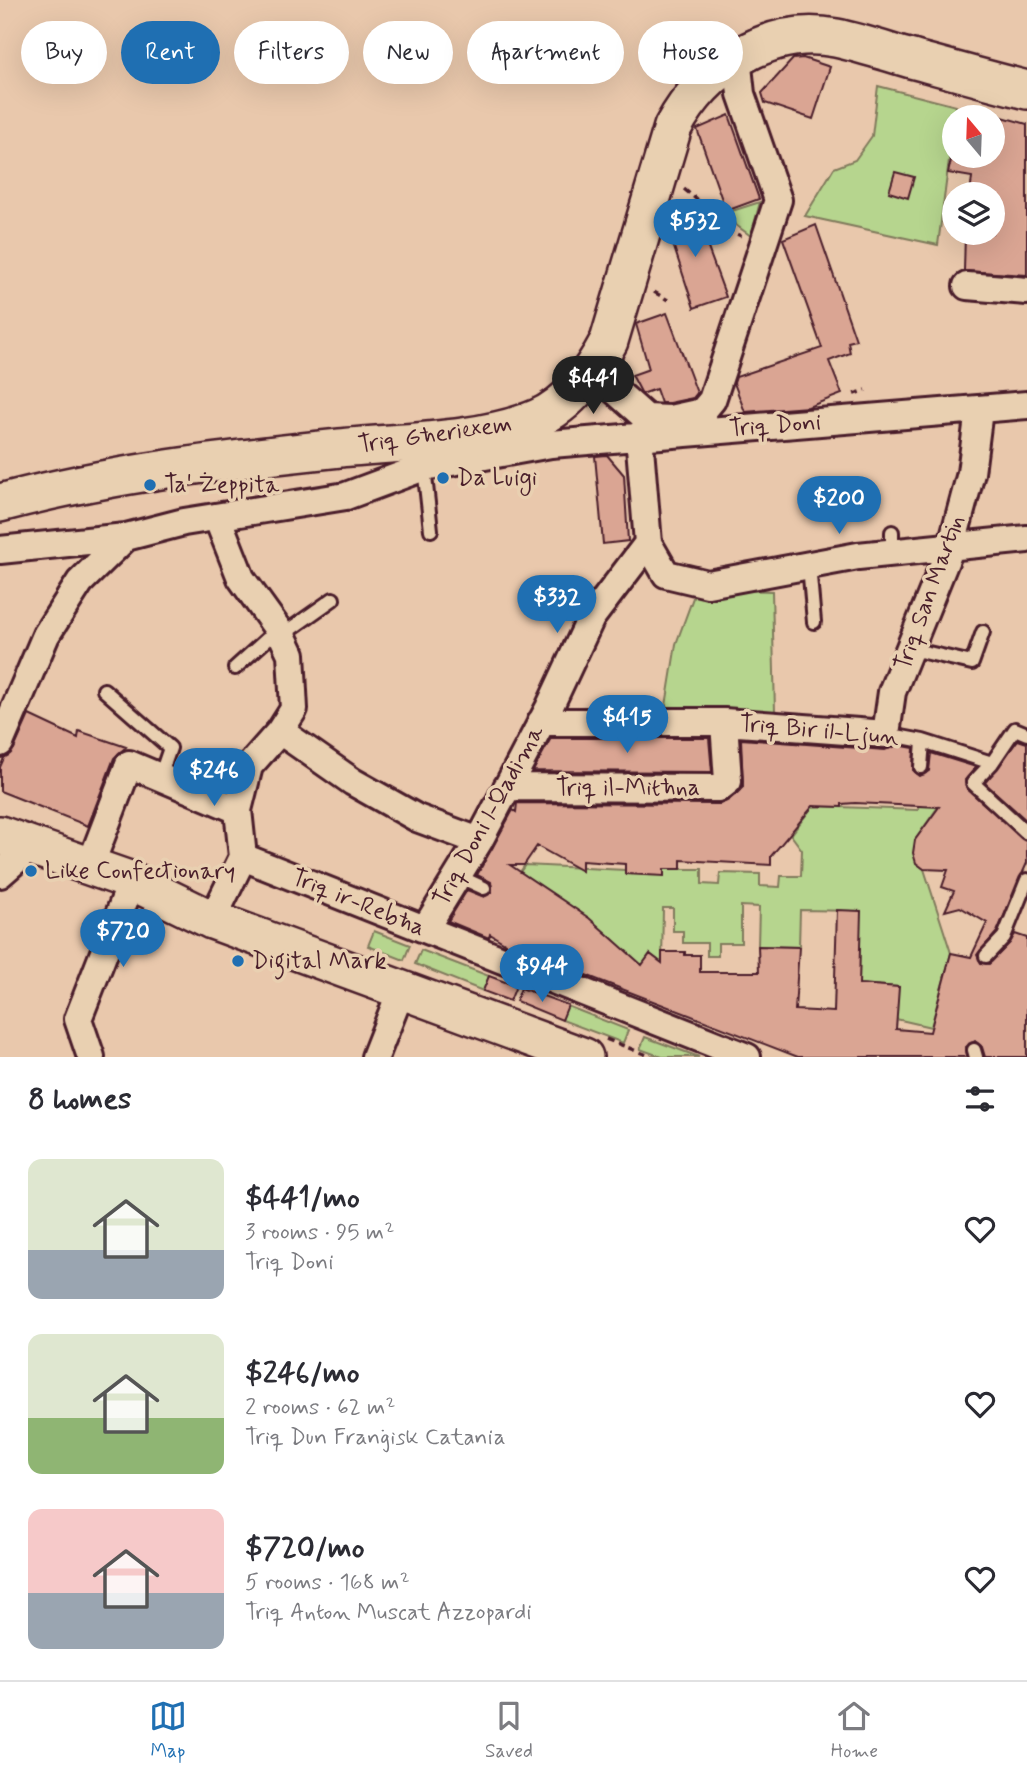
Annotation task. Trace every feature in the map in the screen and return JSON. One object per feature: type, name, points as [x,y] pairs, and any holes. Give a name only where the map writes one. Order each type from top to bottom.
[{"type":"main road","points":[[753,49],[799,36],[834,38],[1027,90]]},
{"type":"main road","name":"Triq Għeriexem","points":[[0,503],[47,490],[197,463],[473,434],[545,431],[563,402],[593,371],[609,341],[673,127],[683,108],[700,85],[753,49]]},
{"type":"main road","points":[[16,841],[132,881],[212,920],[584,1057]]},
{"type":"street","points":[[593,371],[646,418],[670,419],[702,412],[712,400],[778,200],[741,94],[753,49]]},
{"type":"street","points":[[967,286],[1027,291]]},
{"type":"street","name":"Triq Doni","points":[[0,550],[126,537],[184,522],[346,496],[424,467],[545,431],[639,435],[1027,405]]},
{"type":"street","name":"Triq San Martin","points":[[886,734],[892,692],[952,544],[971,473],[979,410]]},
{"type":"street","points":[[639,435],[648,543],[666,574],[708,584],[809,565],[892,542],[952,544],[1027,539]]},
{"type":"street","points":[[212,920],[243,857],[237,810],[249,766],[280,731],[294,709],[291,654],[282,635],[241,578],[217,517]]},
{"type":"street","points":[[0,743],[46,635],[80,582],[126,537]]},
{"type":"street","name":"Triq Doni l-Qadima","points":[[425,929],[460,877],[541,722],[591,618],[648,543]]},
{"type":"street","name":"Triq Bir il-Ljun","points":[[541,722],[724,722],[886,734]]},
{"type":"street","name":"Triq il-Mitħna","points":[[507,788],[719,788],[728,781],[724,722]]},
{"type":"street","points":[[280,731],[353,782],[406,812],[479,841]]},
{"type":"street","points":[[90,866],[129,764],[237,810]]},
{"type":"street","points":[[0,874],[16,841]]},
{"type":"street","name":"Triq ir-Rebħa","points":[[243,857],[747,1057]]},
{"type":"street","points":[[91,1057],[78,1019],[132,881]]},
{"type":"street","points":[[375,1057],[401,991]]},
{"type":"lane","points":[[424,467],[431,530]]},
{"type":"lane","points":[[809,565],[814,622]]},
{"type":"lane","points":[[235,668],[267,639],[282,635],[333,598]]},
{"type":"lane","points":[[911,649],[972,663],[983,632]]},
{"type":"lane","points":[[104,690],[170,748],[160,777]]},
{"type":"lane","points":[[1027,734],[1015,729],[992,763],[973,783],[1027,833]]},
{"type":"lane","name":"Triq Bir il-Ljun","points":[[886,734],[923,741],[992,763]]},
{"type":"lane","points":[[921,767],[923,741]]},
{"type":"lane","points":[[460,877],[484,888]]},
{"type":"lane","points":[[986,956],[1003,937],[1027,880]]},
{"type":"path","points":[[660,170],[702,204],[714,224],[745,238],[760,256]]},
{"type":"path","points":[[636,1051],[652,1057]]},
{"type":"green space","points":[[878,86],[952,105],[942,105],[942,168],[948,168],[946,182],[942,182],[938,245],[805,216],[834,168],[855,160],[872,136]]},
{"type":"green space","points":[[760,202],[751,236],[733,223],[732,211]]},
{"type":"green space","points":[[734,590],[772,591],[775,712],[665,712],[676,644],[694,595]]},
{"type":"green space","points":[[920,803],[940,804],[915,840],[916,863],[924,869],[951,953],[931,1027],[896,1019],[898,987],[859,984],[860,911],[800,910],[799,947],[758,946],[759,907],[741,906],[741,943],[718,943],[718,956],[707,956],[707,943],[683,943],[683,931],[673,931],[673,908],[663,908],[662,963],[650,954],[640,968],[599,927],[520,872],[525,865],[625,870],[625,874],[664,869],[702,869],[702,884],[719,885],[720,873],[760,874],[760,886],[780,887],[781,876],[801,876],[802,850],[791,835],[813,806],[918,810]]},
{"type":"green space","points":[[374,931],[410,945],[404,960],[368,946]]},
{"type":"green space","points":[[421,950],[489,976],[483,991],[415,964]]},
{"type":"green space","points":[[567,1006],[628,1030],[623,1043],[562,1020]]},
{"type":"green space","points":[[645,1037],[699,1057],[662,1057],[640,1049]]},
{"type":"building","points":[[803,58],[830,67],[813,119],[765,103],[762,93],[793,59]]},
{"type":"building","points":[[729,115],[759,199],[726,211],[697,129]]},
{"type":"building","points":[[1005,118],[1027,124],[1027,275],[964,271],[965,245],[1005,245],[1005,182],[971,182],[972,177],[948,173],[949,168],[1005,168]]},
{"type":"building","points":[[895,172],[914,177],[908,198],[889,192]]},
{"type":"building","points":[[694,210],[726,297],[694,308],[666,223],[667,219]]},
{"type":"building","points":[[816,225],[856,340],[848,342],[850,353],[829,361],[842,394],[808,407],[745,412],[734,383],[736,377],[822,348],[783,239]]},
{"type":"building","points":[[667,313],[697,393],[693,398],[661,403],[656,389],[642,394],[632,375],[649,369],[636,324]]},
{"type":"building","points":[[607,455],[624,475],[628,541],[603,544],[595,456]]},
{"type":"building","points":[[29,715],[78,738],[79,731],[126,747],[114,758],[88,826],[0,791],[0,767],[4,758],[14,749]]},
{"type":"building","points":[[551,738],[709,738],[712,772],[533,771]]},
{"type":"building","points":[[741,739],[885,750],[897,745],[914,748],[913,770],[920,776],[929,771],[931,753],[976,767],[965,780],[967,789],[1027,842],[1027,863],[997,932],[977,955],[981,963],[989,964],[1010,943],[1015,934],[1027,938],[1027,1057],[985,1057],[982,1047],[975,1041],[966,1047],[967,1057],[798,1057],[508,945],[490,934],[489,938],[448,921],[467,890],[484,897],[492,892],[491,882],[477,875],[513,810],[516,812],[517,803],[720,804],[729,800],[743,787]],"holes":[[[855,803],[939,807],[915,840],[913,853],[916,863],[924,869],[948,870],[942,887],[954,891],[945,911],[960,907],[987,923],[971,957],[951,953],[930,1032],[896,1029],[899,987],[859,984],[861,911],[837,910],[834,1012],[795,1010],[799,947],[758,946],[759,972],[700,972],[700,955],[685,955],[685,952],[662,952],[662,963],[650,954],[642,965],[589,918],[510,865],[524,865],[537,846],[582,871],[582,861],[625,864],[625,874],[664,876],[664,869],[681,869],[681,860],[771,865],[771,856],[813,806],[842,807],[842,804]]]},
{"type":"building","points":[[1018,740],[1027,743],[1027,821],[985,783]]},
{"type":"building","points":[[489,976],[516,986],[510,1001],[483,991]]},
{"type":"building","points":[[521,988],[568,1005],[562,1020],[516,1001]]},
{"type":"place","name":"Da Luigi","points":[[443,478]]},
{"type":"place","name":"Ta' Żeppita","points":[[150,485]]},
{"type":"place","name":"Like Confectionary","points":[[31,871]]},
{"type":"place","name":"Digital Mark","points":[[238,961]]}]
